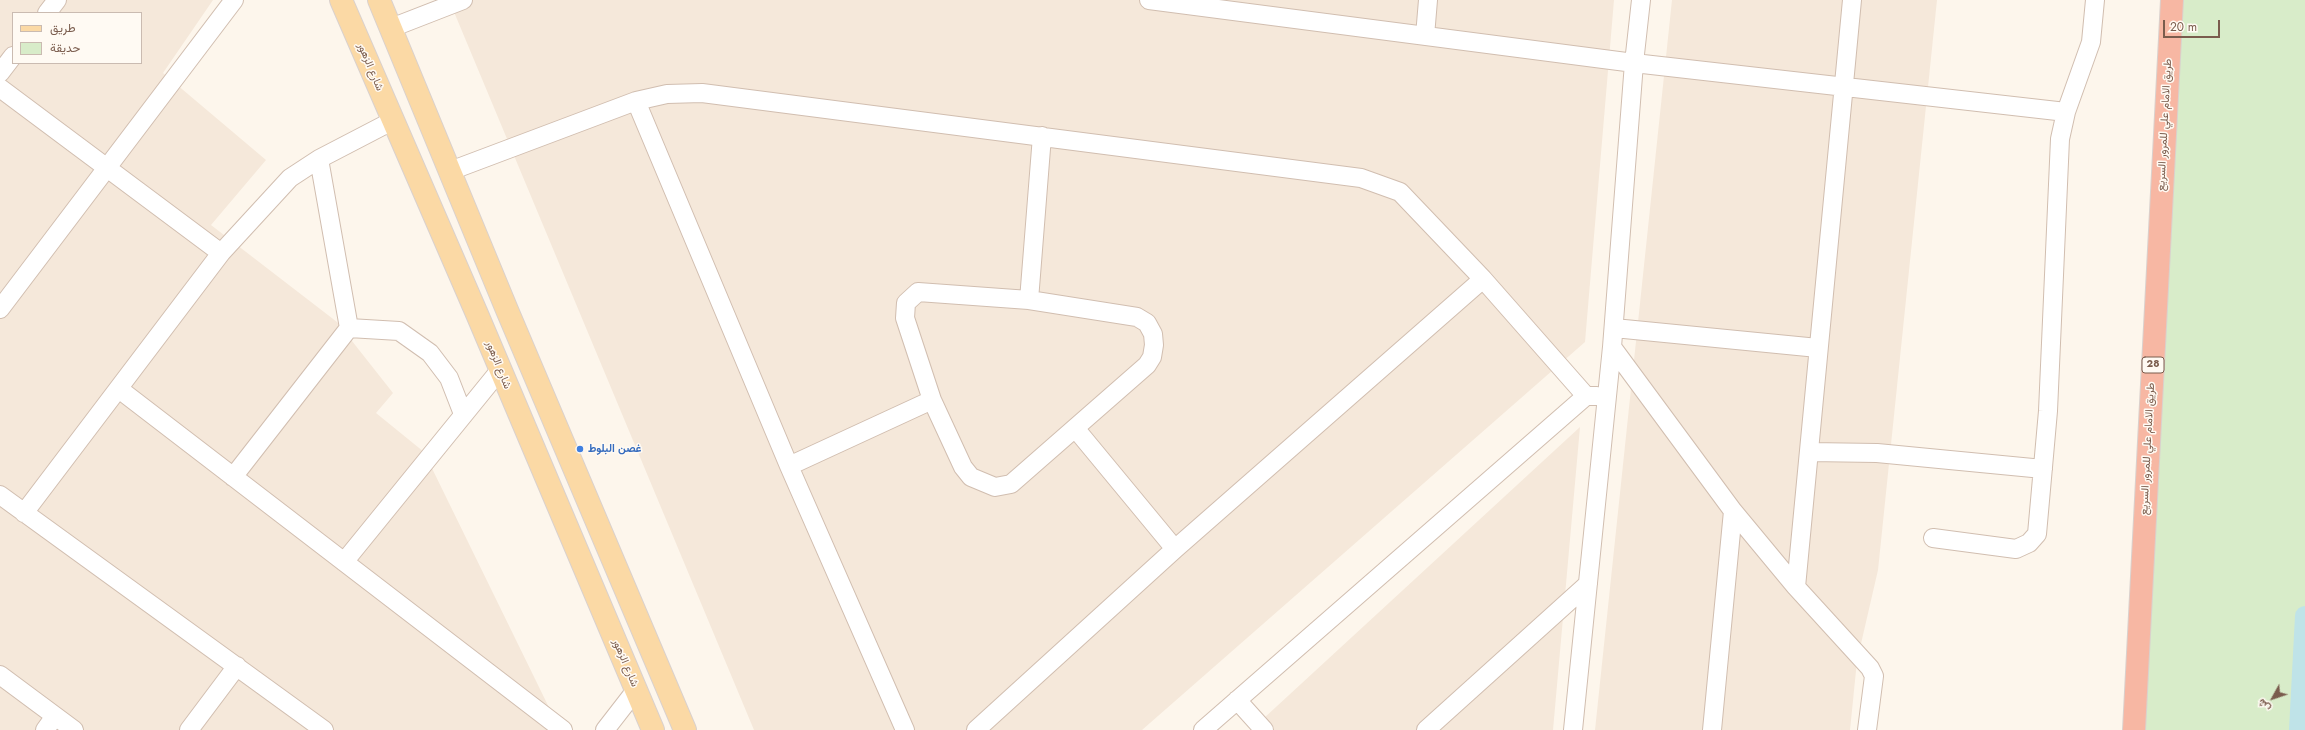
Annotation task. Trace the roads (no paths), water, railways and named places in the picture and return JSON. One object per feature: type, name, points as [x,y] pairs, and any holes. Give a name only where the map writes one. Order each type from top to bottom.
[{"type":"highway","name":"طريق الامام علي للمرور السريع","points":[[2134,730],[2172,0]]},
{"type":"main road","name":"شارع الزهور","points":[[341,0],[394,120],[653,730]]},
{"type":"main road","points":[[379,0],[685,730]]},
{"type":"street","points":[[48,12],[57,0]]},
{"type":"street","points":[[0,309],[234,0]]},
{"type":"street","points":[[391,28],[463,0]]},
{"type":"street","points":[[1149,0],[1206,4],[1425,36],[1634,63],[2066,112]]},
{"type":"street","points":[[1425,36],[1428,0]]},
{"type":"street","points":[[1573,730],[1614,328],[1634,63],[1641,0]]},
{"type":"street","points":[[1796,587],[1810,452],[1842,86],[1852,0]]},
{"type":"street","points":[[1933,538],[2016,549],[2028,543],[2037,534],[2048,411],[2060,138],[2066,112],[2091,42],[2095,0]]},
{"type":"street","points":[[0,73],[12,57]]},
{"type":"street","points":[[0,88],[221,253]]},
{"type":"street","points":[[450,171],[636,101],[667,94],[702,93],[1361,178],[1400,192],[1483,280],[1586,396]]},
{"type":"street","points":[[636,101],[789,466],[905,730]]},
{"type":"street","points":[[24,514],[221,253],[290,178],[319,159],[394,120]]},
{"type":"street","points":[[1029,300],[1042,136]]},
{"type":"street","points":[[233,477],[349,328],[319,159]]},
{"type":"street","points":[[976,730],[1175,549],[1483,280]]},
{"type":"street","points":[[918,292],[1029,300],[1137,317],[1147,323],[1153,334],[1154,345],[1147,365],[1010,484],[995,488],[971,477],[963,467],[932,400],[905,318],[906,302],[918,292]]},
{"type":"street","points":[[349,328],[399,331],[430,353],[449,378],[463,414]]},
{"type":"street","points":[[1614,328],[1818,348]]},
{"type":"street","points":[[1612,347],[1733,511],[1796,587],[1870,668],[1874,676],[1867,730]]},
{"type":"street","points":[[344,562],[500,370]]},
{"type":"street","points":[[119,389],[563,730]]},
{"type":"street","points":[[1203,730],[1586,396],[1606,396]]},
{"type":"street","points":[[789,466],[932,400]]},
{"type":"street","points":[[1075,428],[1175,549]]},
{"type":"street","points":[[1810,452],[1877,453],[2043,469]]},
{"type":"street","points":[[0,495],[24,514],[324,730]]},
{"type":"street","points":[[1712,730],[1733,511]]},
{"type":"street","points":[[1426,730],[1588,584]]},
{"type":"street","points":[[189,730],[237,666]]},
{"type":"street","points":[[0,675],[50,723],[74,730]]},
{"type":"street","points":[[605,730],[636,690]]},
{"type":"street","points":[[1237,700],[1264,730]]},
{"type":"waterway","points":[[2299,730],[2305,616]]},
{"type":"place","name":"غصن البلوط","points":[[580,449]]}]
